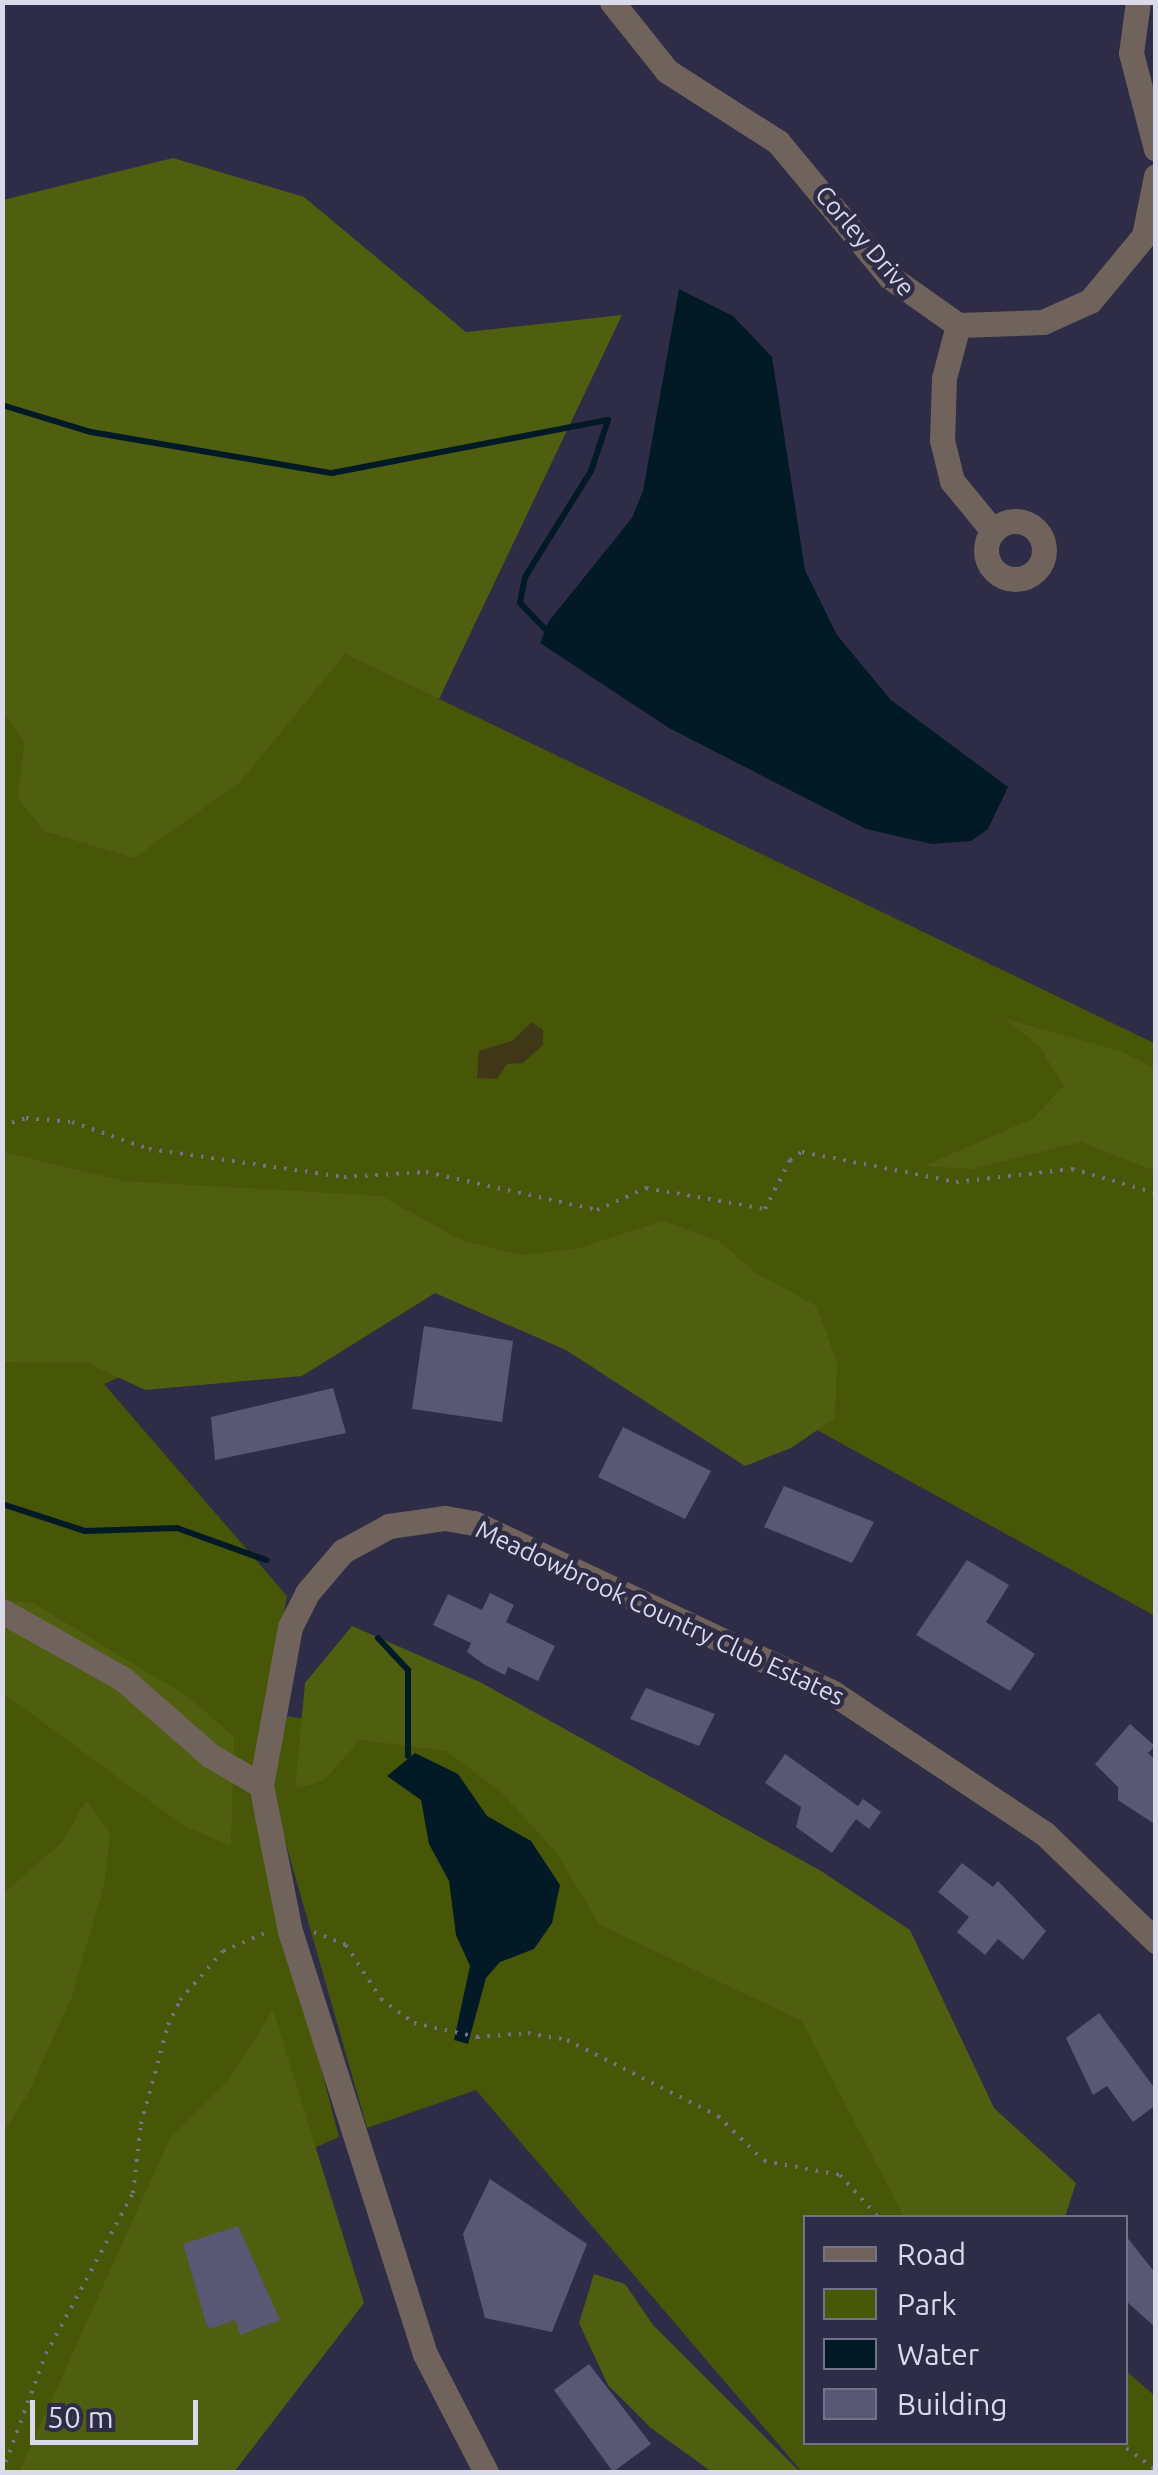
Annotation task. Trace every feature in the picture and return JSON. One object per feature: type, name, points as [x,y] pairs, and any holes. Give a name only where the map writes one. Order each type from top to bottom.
[{"type":"street","name":"Corley Drive","points":[[612,2],[667,72],[778,142],[890,277],[958,325]]},
{"type":"street","points":[[1138,2],[1132,52],[1156,149]]},
{"type":"street","points":[[992,531],[952,481],[942,440],[944,378],[958,325],[1043,322],[1090,301],[1144,236],[1156,176]]},
{"type":"street","name":"Meadowbrook Country Club Estates","points":[[486,2472],[425,2354],[290,1931],[261,1785],[290,1627],[306,1593],[343,1551],[389,1526],[446,1518],[474,1523],[833,1693],[1044,1833],[1156,1941]]},
{"type":"street","points":[[2,1611],[122,1678],[211,1756],[261,1785]]},
{"type":"path","points":[[2,1126],[26,1118],[72,1122],[150,1149],[344,1177],[426,1172],[597,1210],[646,1188],[765,1210],[790,1160],[802,1152],[956,1182],[1072,1169],[1156,1193]]},
{"type":"path","points":[[2,2472],[30,2388],[133,2194],[142,2124],[180,2000],[231,1945],[290,1931],[339,1940],[390,2008],[450,2033],[477,2037],[528,2033],[567,2040],[718,2116],[764,2160],[792,2171],[840,2175],[876,2215]]},
{"type":"path","points":[[1122,2445],[1156,2470]]},
{"type":"green space","points":[[173,158],[304,197],[466,332],[622,315],[439,699],[345,654],[240,782],[134,858],[44,831],[17,797],[25,742],[2,712],[3,200]]},
{"type":"green space","points":[[3,489],[1156,1044],[1155,1616],[797,1419],[431,1240],[104,1384],[287,1596],[250,1795],[339,2137],[154,2218],[48,2472],[3,2472]]},
{"type":"green space","points":[[1005,1019],[1120,1051],[1155,1068],[1155,1171],[1081,1142],[973,1169],[924,1166],[1032,1119],[1064,1086],[1039,1046]]},
{"type":"green space","points":[[3,1152],[124,1181],[381,1196],[463,1241],[521,1255],[576,1249],[663,1221],[719,1241],[756,1273],[816,1306],[837,1362],[835,1418],[791,1448],[745,1466],[566,1350],[435,1293],[302,1376],[145,1390],[88,1363],[3,1362]]},
{"type":"green space","points":[[2,1599],[35,1604],[190,1698],[234,1737],[231,1846],[184,1826],[3,1693]]},
{"type":"green space","points":[[352,1626],[480,1682],[821,1871],[910,1930],[994,2108],[1076,2183],[1066,2215],[903,2215],[802,2021],[600,1925],[555,1851],[501,1792],[446,1751],[360,1740],[323,1781],[295,1789],[305,1683]]},
{"type":"green space","points":[[284,1716],[542,1749],[841,1952],[969,2215],[803,2215],[803,2445],[1128,2445],[1128,2373],[1155,2396],[1155,2472],[802,2472],[476,2090],[367,2128],[270,1788]]},
{"type":"green space","points":[[86,1801],[110,1832],[104,1885],[72,1996],[28,2094],[3,2132],[3,1894],[62,1842]]},
{"type":"green space","points":[[273,2010],[364,2303],[234,2472],[19,2472],[170,2138],[228,2081]]},
{"type":"green space","points":[[594,2274],[625,2284],[653,2325],[800,2472],[712,2472],[651,2428],[608,2385],[579,2323]]},
{"type":"sand","points":[[532,1022],[543,1030],[543,1045],[523,1063],[507,1064],[497,1079],[477,1078],[479,1051],[512,1041]]},
{"type":"water","points":[[679,289],[733,316],[772,357],[805,570],[837,635],[891,700],[1008,787],[988,829],[971,841],[932,844],[866,829],[669,728],[540,643],[549,621],[632,518],[643,491]]},
{"type":"water","points":[[415,1753],[458,1774],[487,1816],[531,1841],[560,1885],[552,1923],[534,1949],[500,1962],[486,1978],[468,2044],[454,2040],[470,1966],[456,1935],[449,1881],[429,1844],[421,1800],[387,1776]]},
{"type":"building","points":[[424,1326],[513,1341],[502,1422],[412,1409]]},
{"type":"building","points":[[333,1388],[346,1433],[215,1460],[211,1417]]},
{"type":"building","points":[[623,1427],[711,1471],[685,1519],[598,1477]]},
{"type":"building","points":[[784,1486],[874,1522],[852,1563],[764,1527]]},
{"type":"building","points":[[967,1560],[1009,1585],[986,1622],[1035,1654],[1010,1691],[916,1635]]},
{"type":"building","points":[[490,1593],[514,1605],[506,1622],[555,1646],[538,1681],[508,1667],[505,1675],[485,1665],[467,1652],[471,1643],[433,1625],[448,1594],[482,1610]]},
{"type":"building","points":[[646,1688],[715,1714],[699,1746],[630,1719]]},
{"type":"building","points":[[1130,1724],[1155,1746],[1148,1753],[1156,1760],[1156,1825],[1118,1800],[1118,1787],[1095,1764]]},
{"type":"building","points":[[785,1754],[858,1806],[863,1799],[881,1812],[869,1829],[856,1819],[832,1853],[796,1827],[801,1807],[765,1783]]},
{"type":"building","points":[[962,1863],[993,1887],[998,1881],[1046,1931],[1023,1960],[998,1939],[985,1955],[957,1932],[969,1917],[938,1892]]},
{"type":"building","points":[[1099,2013],[1156,2090],[1156,2105],[1133,2122],[1107,2086],[1093,2095],[1066,2038]]},
{"type":"building","points":[[490,2179],[587,2244],[552,2332],[485,2318],[463,2234]]},
{"type":"building","points":[[238,2226],[280,2320],[240,2335],[235,2320],[210,2329],[206,2323],[183,2244]]},
{"type":"building","points":[[1128,2239],[1156,2274],[1156,2328],[1128,2303]]},
{"type":"building","points":[[589,2364],[651,2444],[613,2472],[554,2390]]},
{"type":"waterway","points":[[2,405],[91,432],[332,473],[608,420],[591,471],[525,577],[520,603],[545,629]]},
{"type":"waterway","points":[[2,1504],[85,1531],[177,1528],[266,1560]]},
{"type":"waterway","points":[[378,1638],[408,1670],[408,1756]]}]
